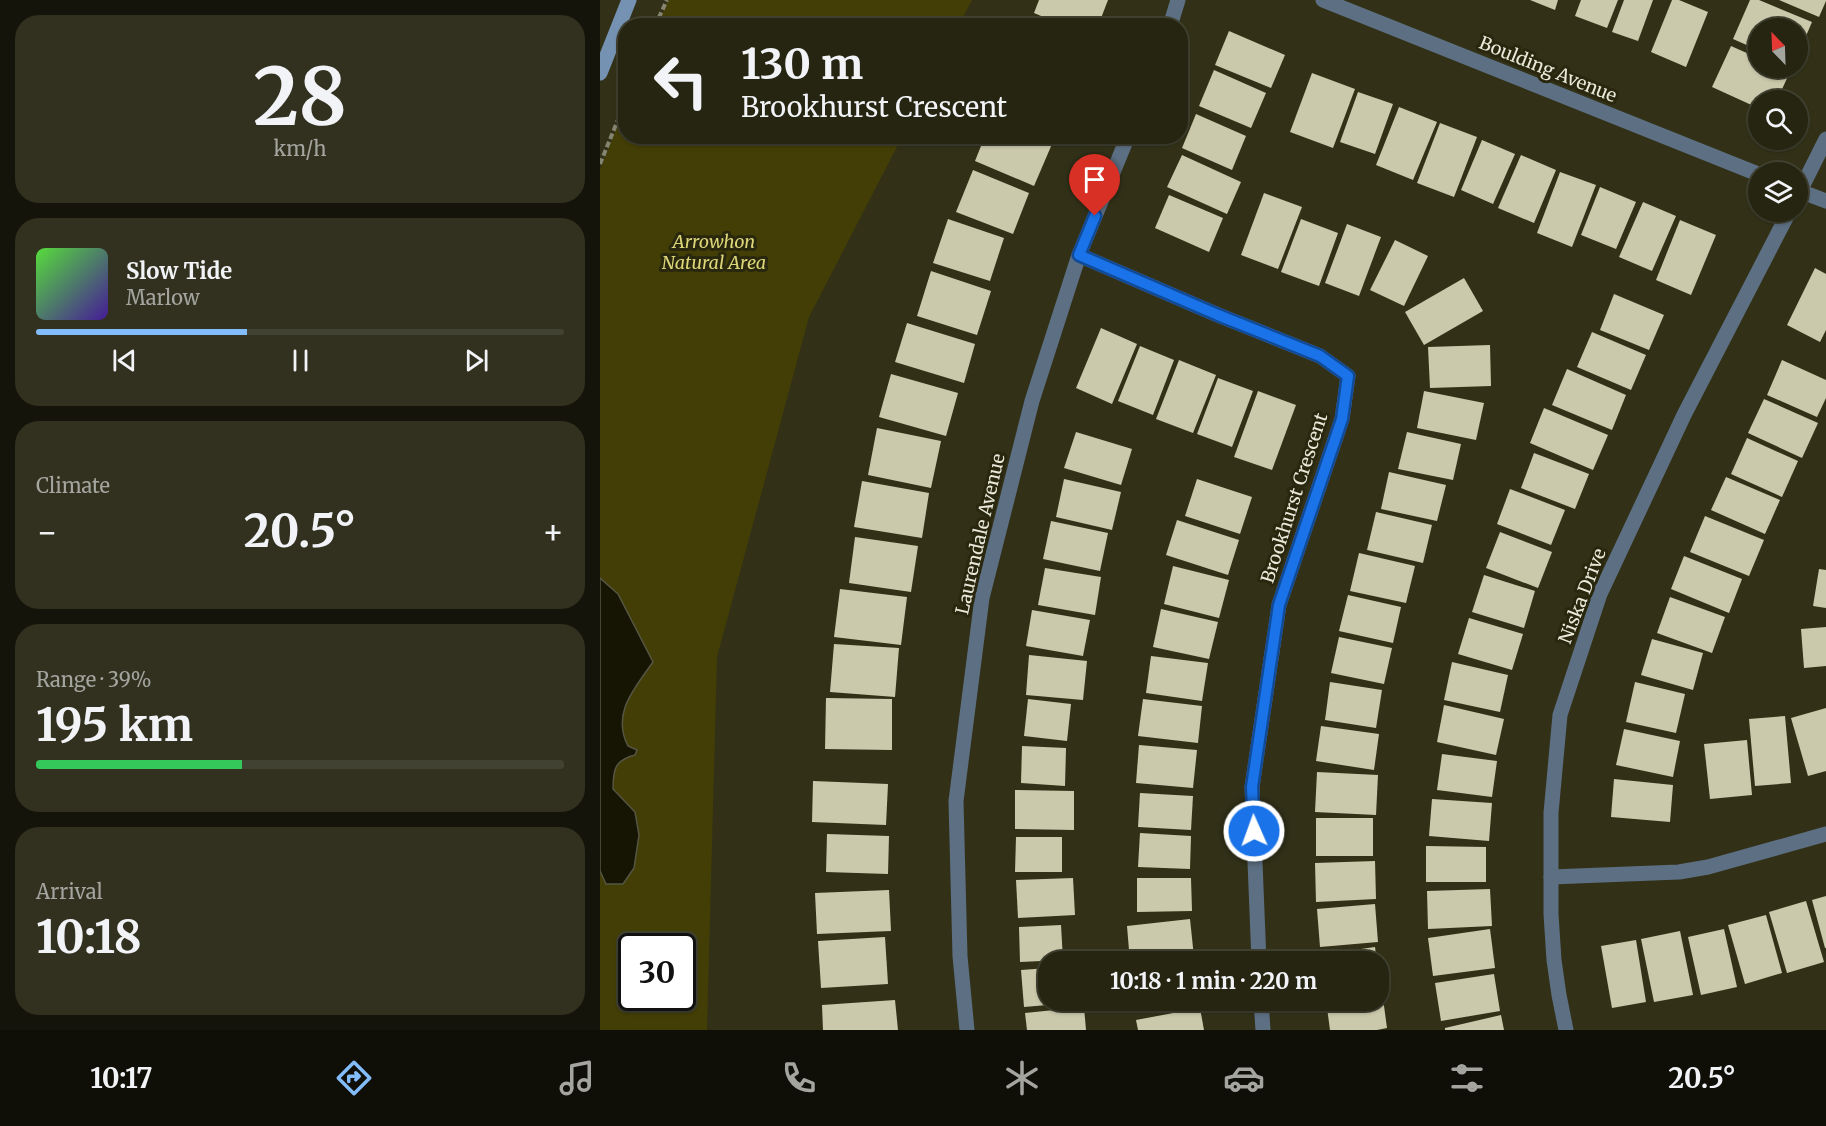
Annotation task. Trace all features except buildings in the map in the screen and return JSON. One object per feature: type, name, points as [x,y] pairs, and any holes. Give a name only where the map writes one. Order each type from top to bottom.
[{"type":"main road","points":[[622,18],[629,0]]},
{"type":"main road","points":[[600,73],[618,28]]},
{"type":"street","points":[[1172,18],[1178,0]]},
{"type":"street","name":"Boulding Avenue","points":[[1323,0],[1748,170]]},
{"type":"street","points":[[1808,174],[1826,139]]},
{"type":"street","name":"Laurendale Avenue","points":[[967,1030],[960,956],[956,801],[982,598],[1032,401],[1079,255],[1125,144]]},
{"type":"street","points":[[1808,196],[1826,201]]},
{"type":"street","name":"Niska Drive","points":[[1566,1030],[1554,960],[1551,914],[1551,813],[1560,715],[1600,594],[1684,415],[1784,222]]},
{"type":"street","name":"Brookhurst Crescent","points":[[1079,255],[1320,356],[1348,376],[1342,419],[1279,605],[1252,787],[1259,951]]},
{"type":"street","points":[[1551,877],[1679,872],[1708,867],[1826,834]]},
{"type":"street","points":[[1262,1011],[1263,1030]]},
{"type":"path","points":[[659,18],[667,0]]},
{"type":"path","points":[[600,164],[618,120]]},
{"type":"green space","points":[[668,0],[972,0],[963,18],[661,18]]},
{"type":"green space","name":"Arrowhon Natural Area","points":[[618,125],[618,144],[898,144],[809,317],[717,657],[707,1030],[600,1030],[600,170]]},
{"type":"shaded area","points":[[600,578],[618,594],[653,662],[627,701],[622,723],[623,734],[628,746],[637,750],[635,755],[616,766],[614,776],[613,789],[635,812],[639,835],[634,868],[623,884],[606,884],[600,871]]},
{"type":"route","points":[[1095,216],[1079,255],[1320,356],[1348,376],[1342,419],[1279,605],[1252,787],[1254,831]]}]
